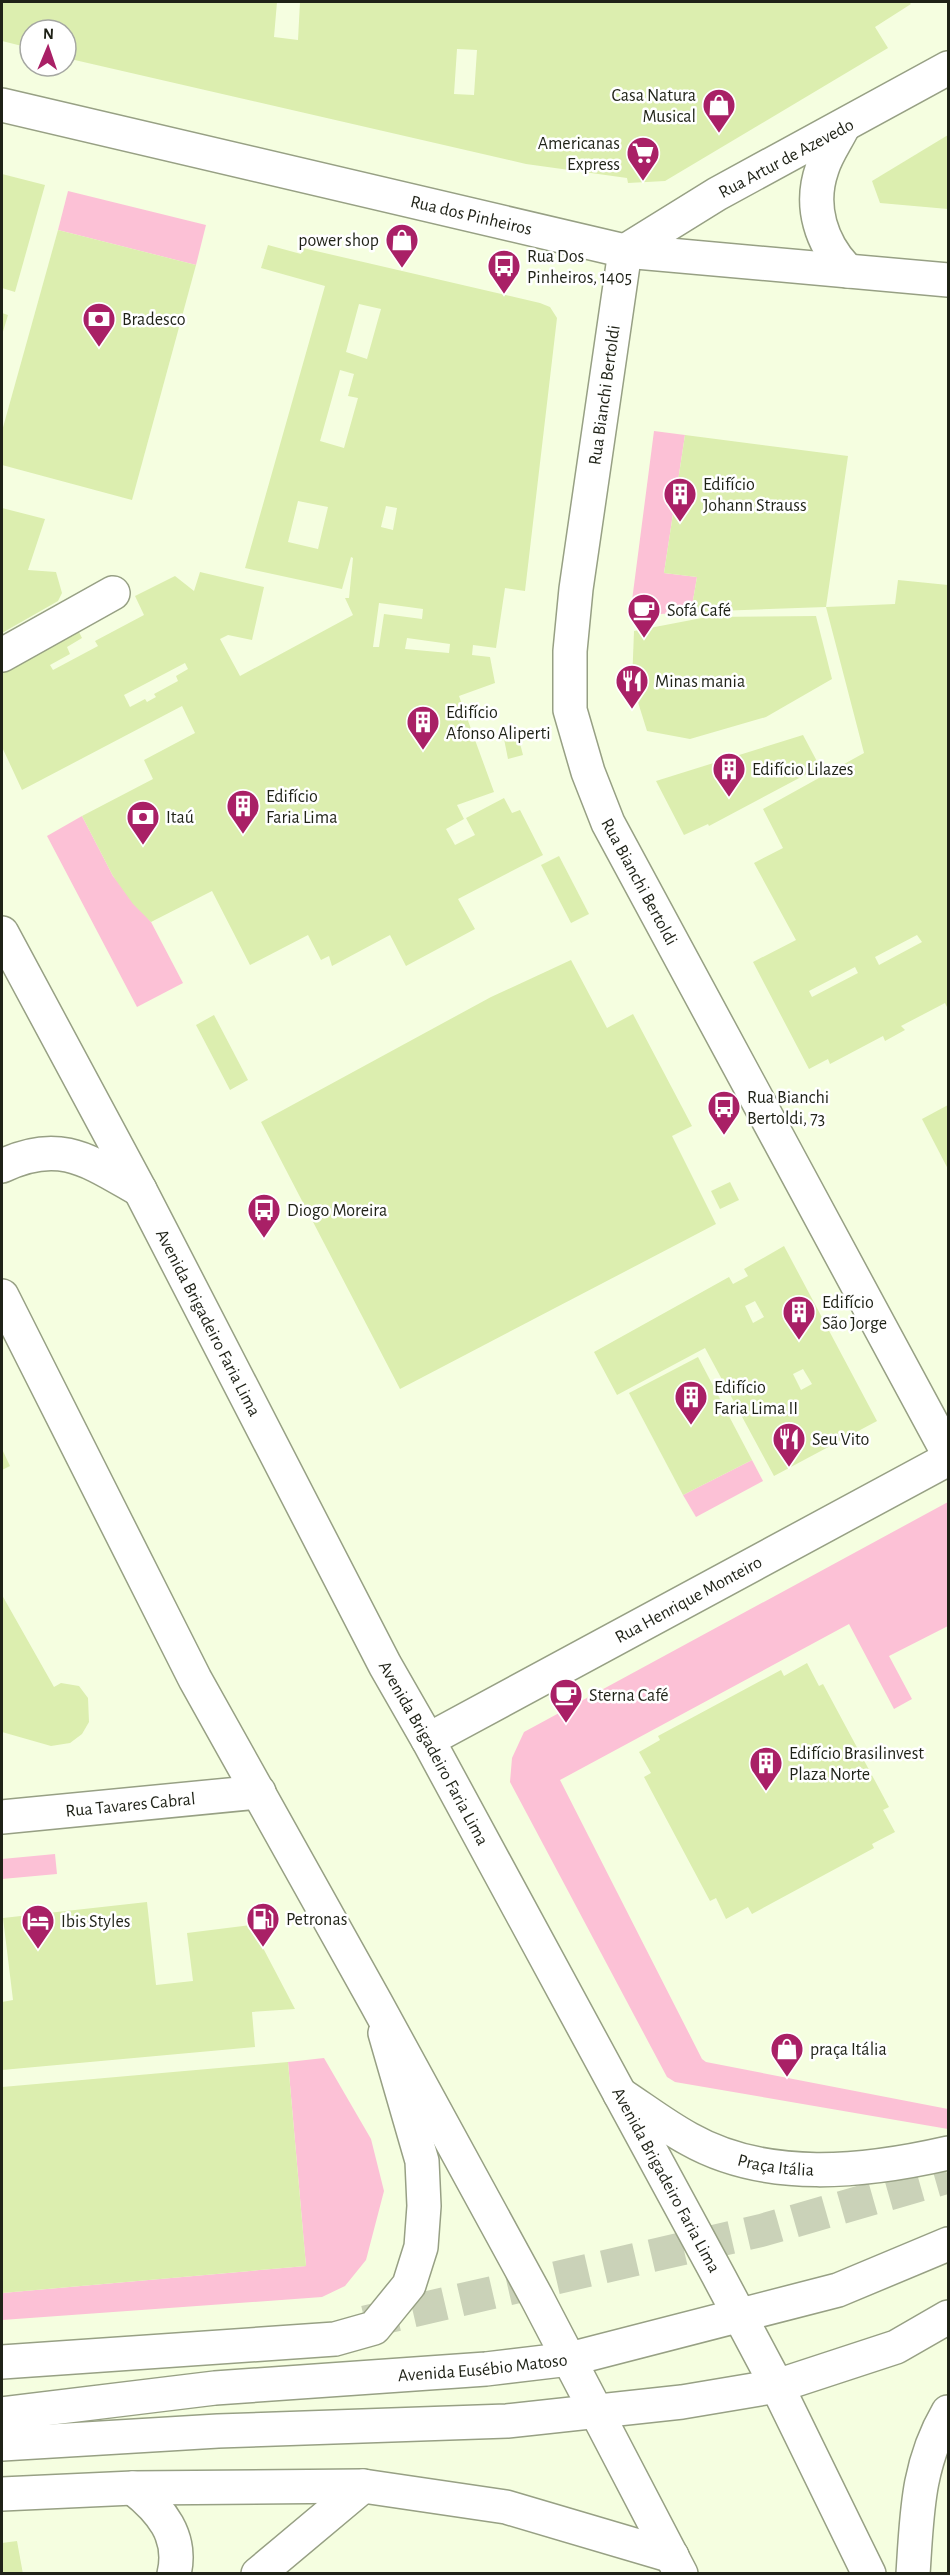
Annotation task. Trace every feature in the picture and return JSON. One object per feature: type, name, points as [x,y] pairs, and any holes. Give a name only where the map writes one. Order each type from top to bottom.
[{"type":"main road","name":"Rua Artur de Azevedo","points":[[625,251],[717,194],[948,68]]},
{"type":"main road","name":"Rua dos Pinheiros","points":[[2,105],[625,251],[948,280]]},
{"type":"main road","points":[[843,127],[822,167],[816,193],[819,225],[827,247],[848,271]]},
{"type":"main road","name":"Rua Bianchi Bertoldi","points":[[625,251],[576,589],[570,651],[570,710],[588,772],[608,823],[948,1453]]},
{"type":"main road","points":[[2,655],[113,593]]},
{"type":"main road","name":"Avenida Brigadeiro Faria Lima","points":[[2,933],[140,1190],[346,1593],[428,1740],[777,2386],[869,2574]]},
{"type":"main road","points":[[2,1166],[23,1156],[55,1152],[84,1158],[140,1190]]},
{"type":"main road","points":[[2,1296],[195,1678],[570,2359],[677,2565]]},
{"type":"main road","name":"Rua Henrique Monteiro","points":[[428,1740],[948,1459]]},
{"type":"main road","name":"Rua Tavares Cabral","points":[[2,1817],[259,1792]]},
{"type":"main road","points":[[215,2388],[335,2339],[374,2328],[409,2284],[421,2247],[424,2206],[422,2161],[376,2003]]},
{"type":"main road","name":"Praça Itália","points":[[620,2094],[690,2140],[725,2155],[760,2164],[796,2169],[831,2169],[905,2163],[948,2153]]},
{"type":"main road","name":"Avenida Eusébio Matoso","points":[[2,2414],[215,2388],[486,2369],[570,2359],[838,2290],[948,2244]]},
{"type":"main road","points":[[2,2444],[218,2431],[507,2421],[598,2413],[777,2386],[896,2348],[948,2317]]},
{"type":"main road","points":[[2,2362],[335,2339]]},
{"type":"main road","points":[[913,2574],[919,2487],[940,2427],[948,2412]]},
{"type":"main road","points":[[2,2494],[133,2488],[363,2486],[506,2507],[677,2565]]},
{"type":"main road","points":[[258,2574],[363,2486]]},
{"type":"main road","points":[[133,2488],[156,2506],[168,2522],[175,2545],[174,2574]]},
{"type":"shaded area","points":[[68,191],[206,225],[196,265],[58,230]]},
{"type":"shaded area","points":[[654,431],[685,435],[664,573],[697,577],[691,612],[630,616]]},
{"type":"shaded area","points":[[82,816],[113,876],[151,922],[183,983],[137,1007],[47,836]]},
{"type":"shaded area","points":[[752,1460],[763,1481],[696,1517],[683,1495]]},
{"type":"shaded area","points":[[948,1502],[948,1626],[889,1656],[912,1699],[894,1709],[849,1624],[560,1780],[702,2059],[706,2062],[948,2109],[948,2129],[675,2082],[667,2077],[510,1782],[512,1758],[524,1732]]},
{"type":"shaded area","points":[[55,1854],[57,1874],[2,1879],[2,1859]]},
{"type":"shaded area","points":[[324,2058],[371,2139],[384,2191],[366,2260],[345,2286],[322,2297],[2,2320],[2,2293],[306,2266],[288,2062]]},
{"type":"building","points":[[2,2],[277,2],[274,37],[298,40],[300,2],[909,2],[911,4],[875,27],[888,48],[665,181],[628,183],[627,178],[526,164],[78,61],[78,18],[18,18],[18,45],[2,41]],"holes":[[[457,49],[477,50],[474,95],[454,94]]]},
{"type":"building","points":[[948,135],[948,209],[880,203],[872,181]]},
{"type":"building","points":[[2,174],[45,185],[15,292],[2,288]]},
{"type":"building","name":"Bradesco","points":[[58,230],[196,265],[132,500],[2,465],[2,431]]},
{"type":"building","points":[[268,245],[301,254],[303,248],[540,303],[550,307],[557,318],[525,591],[505,588],[496,648],[473,645],[472,655],[490,657],[495,683],[459,696],[494,792],[457,805],[464,819],[446,829],[455,845],[475,835],[466,818],[504,798],[512,813],[520,810],[543,855],[458,899],[475,929],[406,966],[390,935],[332,966],[329,956],[321,960],[308,935],[250,965],[212,891],[151,922],[133,904],[113,876],[82,816],[153,779],[144,760],[195,733],[182,706],[22,790],[2,747],[2,665],[76,626],[82,638],[67,647],[70,654],[50,665],[53,670],[98,646],[95,641],[144,615],[135,596],[175,576],[194,591],[200,572],[264,587],[252,640],[228,635],[220,639],[240,676],[353,615],[345,598],[349,598],[353,558],[351,557],[342,589],[245,568],[325,286],[261,268]],"holes":[[[359,304],[381,309],[367,359],[346,352]],[[340,370],[354,374],[348,396],[358,398],[344,448],[320,441]],[[298,501],[328,507],[318,549],[288,542]],[[386,506],[397,508],[393,530],[381,527]],[[379,603],[423,609],[422,619],[384,614],[379,647],[373,647]],[[407,638],[450,644],[449,653],[405,649]],[[185,663],[188,669],[176,676],[178,681],[154,694],[156,697],[147,702],[145,699],[130,707],[124,695]]]},
{"type":"building","points":[[2,313],[8,315],[2,335]]},
{"type":"building","name":"Edifício Johann Strauss","points":[[685,435],[848,456],[826,607],[691,612],[697,577],[664,573]]},
{"type":"building","points":[[2,508],[45,519],[28,570],[56,572],[62,593],[58,601],[2,633]]},
{"type":"building","points":[[898,580],[948,585],[948,1009],[945,1003],[901,1026],[905,1030],[885,1041],[883,1036],[830,1064],[828,1059],[809,1069],[753,962],[796,940],[754,863],[783,848],[763,809],[864,753],[826,607],[895,604]],"holes":[[[917,935],[922,942],[879,965],[875,957]],[[855,967],[858,973],[812,997],[809,991]]]},
{"type":"building","points":[[816,616],[832,679],[766,717],[690,739],[647,731],[632,683],[634,631],[707,617]]},
{"type":"building","name":"Edifício Lilazes","points":[[803,735],[820,767],[709,826],[708,824],[684,835],[656,781]]},
{"type":"building","points":[[518,736],[523,755],[508,759],[504,739]]},
{"type":"building","points":[[559,856],[589,914],[571,923],[541,865]]},
{"type":"building","points":[[571,960],[607,1028],[633,1014],[692,1126],[672,1136],[716,1224],[400,1389],[261,1122],[491,997]]},
{"type":"building","points":[[214,1015],[248,1080],[230,1090],[196,1025]]},
{"type":"building","points":[[948,1105],[948,1169],[922,1119]]},
{"type":"building","points":[[730,1182],[739,1200],[720,1209],[711,1191]]},
{"type":"building","points":[[784,1246],[877,1421],[774,1476],[705,1348],[617,1395],[594,1352],[729,1277],[733,1284],[748,1276],[744,1269]],"holes":[[[755,1301],[764,1317],[753,1323],[745,1306]],[[803,1369],[812,1384],[801,1390],[793,1374]]]},
{"type":"building","name":"Edifício Faria Lima II","points":[[698,1357],[752,1460],[683,1495],[629,1393]]},
{"type":"building","points":[[2,1449],[10,1466],[2,1470]]},
{"type":"building","points":[[2,1595],[54,1687],[61,1683],[79,1686],[88,1698],[89,1722],[82,1734],[70,1743],[51,1746],[2,1732]]},
{"type":"building","name":"Edifício Brasilinvest Plaza Norte","points":[[807,1663],[819,1686],[823,1684],[889,1807],[883,1810],[895,1832],[872,1844],[874,1848],[752,1914],[748,1907],[726,1919],[716,1898],[710,1901],[644,1777],[651,1773],[639,1752],[660,1740],[658,1736],[781,1670],[784,1676]]},
{"type":"building","points":[[147,1902],[156,1985],[193,1981],[187,1933],[251,1925],[295,2009],[252,2012],[255,2047],[2,2070],[2,2002],[13,2000],[3,1918]]},
{"type":"building","points":[[288,2062],[306,2266],[2,2293],[2,2087]]},
{"type":"building","points":[[17,2541],[23,2574],[2,2574],[2,2543]]},
{"type":"tunnel","points":[[365,2322],[763,2230],[948,2177]]},
{"type":"place","name":"Casa Natura Musical","points":[[719,134]]},
{"type":"place","name":"Americanas Express","points":[[643,182]]},
{"type":"place","name":"power shop","points":[[402,269]]},
{"type":"place","name":"Rua Dos Pinheiros, 1405","points":[[504,295]]},
{"type":"place","name":"Bradesco","points":[[99,348]]},
{"type":"place","name":"Edifício Johann Strauss","points":[[680,523]]},
{"type":"place","name":"Sofá Café","points":[[644,639]]},
{"type":"place","name":"Minas mania","points":[[632,710]]},
{"type":"place","name":"Edifício Afonso Aliperti","points":[[423,751]]},
{"type":"place","name":"Edifício Lilazes","points":[[729,798]]},
{"type":"place","name":"Edifício Faria Lima","points":[[243,835]]},
{"type":"place","name":"Itaú","points":[[143,846]]},
{"type":"place","name":"Rua Bianchi Bertoldi, 73","points":[[724,1136]]},
{"type":"place","name":"Diogo Moreira","points":[[264,1239]]},
{"type":"place","name":"Edifício São Jorge","points":[[799,1341]]},
{"type":"place","name":"Edifício Faria Lima II","points":[[691,1426]]},
{"type":"place","name":"Seu Vito","points":[[789,1468]]},
{"type":"place","name":"Sterna Café","points":[[566,1724]]},
{"type":"place","name":"Edifício Brasilinvest Plaza Norte","points":[[766,1792]]},
{"type":"place","name":"Petronas","points":[[263,1948]]},
{"type":"place","name":"Ibis Styles","points":[[38,1950]]},
{"type":"place","name":"praça Itália","points":[[787,2078]]}]
